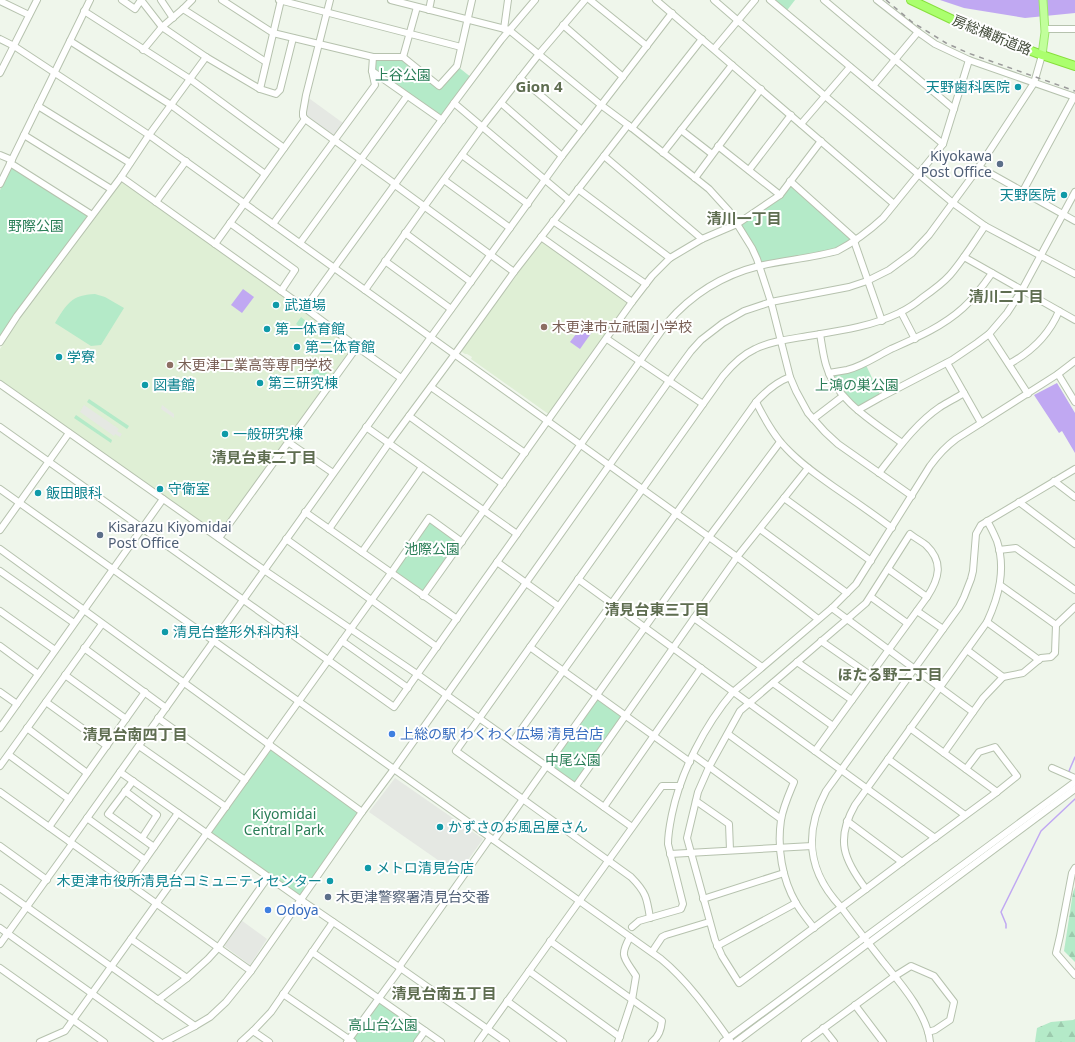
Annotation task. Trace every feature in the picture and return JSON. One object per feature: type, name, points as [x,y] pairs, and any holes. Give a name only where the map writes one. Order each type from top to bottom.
[{"type":"highway","name":"房総横断道路","points":[[911,0],[970,28],[1075,66]]},
{"type":"main road","points":[[1042,55],[1045,29],[1043,0]]},
{"type":"street","points":[[0,0],[29,15]]},
{"type":"street","points":[[0,73],[37,0]]},
{"type":"street","points":[[0,184],[90,0]]},
{"type":"street","points":[[122,0],[135,9],[141,0],[162,27],[206,57],[260,89],[276,94],[280,90],[293,38]]},
{"type":"street","points":[[161,0],[173,18]]},
{"type":"street","points":[[222,0],[273,33],[373,57],[403,57],[439,86],[457,66],[472,0]]},
{"type":"street","points":[[260,89],[280,0],[461,47]]},
{"type":"street","points":[[330,0],[306,95],[303,112],[305,119],[514,272]]},
{"type":"street","points":[[391,0],[507,30],[709,189],[729,211],[752,248],[760,266],[771,302],[790,377],[802,403],[813,419],[838,444],[912,496]]},
{"type":"street","points":[[429,10],[432,0]]},
{"type":"street","points":[[507,30],[508,0]]},
{"type":"street","points":[[305,308],[507,30],[535,0]]},
{"type":"street","points":[[365,290],[482,127],[539,54],[585,0]]},
{"type":"street","points":[[590,0],[646,46]]},
{"type":"street","points":[[656,0],[894,204]]},
{"type":"street","points":[[714,0],[825,96],[953,203],[985,226],[1075,274]]},
{"type":"street","points":[[714,49],[755,0]]},
{"type":"street","points":[[770,0],[943,144]]},
{"type":"street","points":[[824,0],[954,109]]},
{"type":"street","points":[[877,0],[934,44],[969,60],[1075,97],[1023,192]]},
{"type":"street","points":[[144,50],[162,27],[184,9],[190,1]]},
{"type":"street","points":[[403,57],[417,7]]},
{"type":"street","points":[[184,9],[266,62]]},
{"type":"street","points":[[84,12],[190,79],[284,148]]},
{"type":"street","points":[[0,944],[47,880],[87,818],[138,746],[401,378],[562,156],[672,13]]},
{"type":"street","points":[[563,25],[622,77]]},
{"type":"street","points":[[1045,29],[1075,29]]},
{"type":"street","points":[[873,86],[918,32]]},
{"type":"street","points":[[0,39],[14,46],[150,135],[737,557],[818,619]]},
{"type":"street","points":[[329,529],[389,443],[514,272],[604,156],[702,39]]},
{"type":"street","points":[[70,41],[171,105],[265,174]]},
{"type":"street","points":[[165,1042],[210,1016],[226,1002],[251,971],[362,812],[609,465],[669,381],[701,340],[723,323],[744,311],[771,302],[849,288],[889,270],[912,253],[929,235],[979,167],[1034,83],[1042,55]]},
{"type":"street","points":[[0,342],[16,316],[121,177],[206,57]]},
{"type":"street","points":[[373,57],[372,71],[375,85]]},
{"type":"street","points":[[0,427],[394,707],[580,444],[676,312],[697,294],[718,281],[760,266],[837,251],[872,229],[883,218],[943,144],[969,60]]},
{"type":"street","points":[[663,153],[732,65]]},
{"type":"street","points":[[801,124],[850,67]]},
{"type":"street","points":[[372,71],[442,120]]},
{"type":"street","points":[[273,224],[381,77]]},
{"type":"street","points":[[520,78],[582,130]]},
{"type":"street","points":[[694,178],[761,89]]},
{"type":"street","points":[[300,243],[407,96]]},
{"type":"street","points":[[454,103],[569,200]]},
{"type":"street","points":[[501,103],[562,156]]},
{"type":"street","points":[[38,106],[130,163]]},
{"type":"street","points":[[749,170],[791,115]]},
{"type":"street","points":[[215,244],[305,119]]},
{"type":"street","points":[[681,130],[712,154]]},
{"type":"street","points":[[24,135],[112,189]]},
{"type":"street","points":[[424,596],[632,302],[659,268],[670,258],[702,240],[737,224],[780,195],[821,141]]},
{"type":"street","points":[[718,146],[780,195]]},
{"type":"street","points":[[0,154],[92,215]]},
{"type":"street","points":[[462,155],[528,204]]},
{"type":"street","points":[[604,156],[702,240]]},
{"type":"street","points":[[156,202],[186,161]]},
{"type":"street","points":[[979,167],[1075,221]]},
{"type":"street","points":[[121,177],[401,378]]},
{"type":"street","points":[[444,180],[510,228]]},
{"type":"street","points":[[790,181],[855,240],[867,281],[882,321]]},
{"type":"street","points":[[578,189],[670,258]]},
{"type":"street","points":[[858,410],[947,363],[989,334],[1007,313],[1022,290],[1075,192]]},
{"type":"street","points":[[553,221],[646,284]]},
{"type":"street","points":[[230,223],[295,270],[281,291]]},
{"type":"street","points":[[650,918],[648,901],[642,889],[632,877],[456,751],[723,376],[738,360],[764,344],[844,330],[882,321],[901,312],[935,289],[950,275],[985,226]]},
{"type":"street","points":[[405,234],[471,282]]},
{"type":"street","points":[[541,237],[632,302]]},
{"type":"street","points":[[964,257],[1075,320]]},
{"type":"street","points":[[385,262],[451,309]]},
{"type":"street","points":[[829,372],[847,370],[864,363],[915,339],[938,326],[962,309],[975,296],[992,273]]},
{"type":"street","points":[[1008,364],[1020,358],[1042,339],[1050,330],[1059,311]]},
{"type":"street","points":[[901,312],[915,339]]},
{"type":"street","points":[[820,334],[826,366],[838,391],[858,410],[902,443]]},
{"type":"street","points":[[989,334],[1028,394]]},
{"type":"street","points":[[607,339],[703,404]]},
{"type":"street","points":[[219,538],[357,347]]},
{"type":"street","points":[[632,927],[639,921],[681,909],[683,907],[670,854],[668,835],[675,801],[693,755],[715,715],[733,692],[832,608],[856,584],[930,466],[945,447],[1075,362]]},
{"type":"street","points":[[947,363],[981,423]]},
{"type":"street","points":[[1058,374],[1075,402]]},
{"type":"street","points":[[513,741],[756,402],[764,393],[782,380],[790,377]]},
{"type":"street","points":[[0,384],[264,570],[418,674],[632,826]]},
{"type":"street","points":[[431,386],[525,453]]},
{"type":"street","points":[[880,473],[902,443],[915,429],[939,408],[964,393]]},
{"type":"street","points":[[813,419],[843,396]]},
{"type":"street","points":[[756,402],[766,421],[780,442],[786,448],[808,468],[892,528]]},
{"type":"street","points":[[409,416],[503,484]]},
{"type":"street","points":[[366,427],[517,534]]},
{"type":"street","points":[[0,530],[69,433]]},
{"type":"street","points":[[288,442],[333,473]]},
{"type":"street","points":[[283,994],[349,1041],[400,967],[492,839],[547,766],[709,537],[780,442]]},
{"type":"street","points":[[362,552],[422,467]]},
{"type":"street","points":[[576,786],[737,557],[808,468]]},
{"type":"street","points":[[930,1042],[923,1018],[918,1009],[895,976],[826,889],[817,872],[812,846],[815,816],[819,803],[826,791],[959,606],[968,588],[973,571],[976,534],[981,525],[1075,469]]},
{"type":"street","points":[[1054,482],[1075,496]]},
{"type":"street","points":[[0,489],[652,952],[668,965],[687,985],[727,1041],[1075,782]]},
{"type":"street","points":[[784,498],[871,561]]},
{"type":"street","points":[[0,728],[163,499]]},
{"type":"street","points":[[1019,502],[1075,544]]},
{"type":"street","points":[[305,512],[457,619]]},
{"type":"street","points":[[40,1042],[65,1031],[226,807],[298,701],[372,600],[429,518],[462,542]]},
{"type":"street","points":[[866,889],[853,872],[846,856],[844,838],[847,821],[855,805],[866,789],[987,622],[997,600],[1000,585],[1001,563],[997,541],[987,521]]},
{"type":"street","points":[[760,529],[847,593]]},
{"type":"street","points":[[815,751],[917,610],[936,581],[937,566],[935,557],[925,544],[910,534],[866,603],[740,711],[709,767],[698,792],[687,838],[690,853],[717,946],[739,983],[1017,776],[995,747],[978,752],[966,769]]},
{"type":"street","points":[[286,539],[437,647]]},
{"type":"street","points":[[999,550],[1016,548],[1075,590]]},
{"type":"street","points":[[0,550],[362,812]]},
{"type":"street","points":[[497,562],[558,606]]},
{"type":"street","points":[[888,569],[926,597]]},
{"type":"street","points":[[0,572],[74,623]]},
{"type":"street","points":[[578,579],[934,838]]},
{"type":"street","points":[[1000,585],[1056,625]]},
{"type":"street","points":[[871,596],[907,623]]},
{"type":"street","points":[[944,753],[983,698],[1003,677],[1023,673],[1041,658],[1051,657],[1055,653],[1056,625],[1075,607]]},
{"type":"street","points":[[832,608],[973,712]]},
{"type":"street","points":[[917,610],[943,629]]},
{"type":"street","points":[[0,620],[2,612],[55,650]]},
{"type":"street","points":[[694,618],[762,667]]},
{"type":"street","points":[[987,622],[1039,660]]},
{"type":"street","points":[[0,766],[102,624]]},
{"type":"street","points":[[342,641],[408,688]]},
{"type":"street","points":[[821,641],[870,675]]},
{"type":"street","points":[[0,646],[38,674]]},
{"type":"street","points":[[530,647],[690,762]]},
{"type":"street","points":[[84,648],[166,708]]},
{"type":"street","points":[[967,650],[1003,677]]},
{"type":"street","points":[[797,662],[852,700]]},
{"type":"street","points":[[604,807],[701,668]]},
{"type":"street","points":[[65,675],[126,719]]},
{"type":"street","points":[[773,683],[833,726]]},
{"type":"street","points":[[0,692],[17,704]]},
{"type":"street","points":[[49,828],[145,692]]},
{"type":"street","points":[[46,702],[107,746]]},
{"type":"street","points":[[158,718],[245,780]]},
{"type":"street","points":[[27,728],[87,773]]},
{"type":"street","points":[[910,728],[997,792]]},
{"type":"street","points":[[728,734],[794,782],[781,819],[780,848],[784,873],[788,885],[796,903],[814,928]]},
{"type":"street","points":[[138,746],[226,807]]},
{"type":"street","points":[[9,754],[69,799]]},
{"type":"street","points":[[693,755],[781,819]]},
{"type":"street","points":[[888,759],[965,816]]},
{"type":"street","points":[[1052,768],[1075,778]]},
{"type":"street","points":[[120,772],[268,877],[400,967],[506,1042]]},
{"type":"street","points":[[133,781],[108,814],[154,847]]},
{"type":"street","points":[[478,1042],[662,786],[680,786]]},
{"type":"street","points":[[736,1042],[1075,789]]},
{"type":"street","points":[[0,792],[251,971]]},
{"type":"street","points":[[125,792],[157,815],[142,838]]},
{"type":"street","points":[[696,801],[729,824],[730,850]]},
{"type":"street","points":[[128,884],[178,813]]},
{"type":"street","points":[[87,818],[145,860]]},
{"type":"street","points":[[847,821],[902,862]]},
{"type":"street","points":[[0,846],[47,880]]},
{"type":"street","points":[[670,854],[812,846]]},
{"type":"street","points":[[1075,868],[1072,873],[1056,953],[1075,974]]},
{"type":"street","points":[[703,899],[784,873]]},
{"type":"street","points":[[158,1000],[208,959],[218,948],[268,877]]},
{"type":"street","points":[[0,888],[195,1026]]},
{"type":"street","points":[[717,946],[796,903]]},
{"type":"street","points":[[241,1042],[270,1012],[333,922]]},
{"type":"street","points":[[652,952],[666,935],[709,922]]},
{"type":"street","points":[[0,928],[160,1042]]},
{"type":"street","points":[[529,971],[619,1040],[632,1000],[636,976],[625,958],[624,953],[630,937]]},
{"type":"street","points":[[131,939],[186,978]]},
{"type":"street","points":[[550,941],[662,1021],[660,1032],[652,1042]]},
{"type":"street","points":[[312,952],[441,1042]]},
{"type":"street","points":[[805,1042],[911,966],[934,976],[954,1002],[950,1020],[935,1030],[928,1032]]},
{"type":"street","points":[[0,968],[104,1042]]},
{"type":"street","points":[[507,1001],[563,1042]]},
{"type":"street","points":[[855,1005],[882,1042]]},
{"type":"street","points":[[824,1028],[834,1042]]},
{"type":"street","points":[[253,1031],[269,1042]]},
{"type":"street","points":[[417,1042],[425,1031]]},
{"type":"shaded area","points":[[940,0],[1075,0],[1075,13],[1025,18],[964,8]]},
{"type":"shaded area","points":[[310,99],[343,123],[333,137],[305,116],[307,100]]},
{"type":"shaded area","name":"木更津工業高等専門学校","points":[[121,181],[239,263],[352,347],[219,534],[0,381],[0,349],[20,317]]},
{"type":"shaded area","name":"木更津市立祇園小学校","points":[[541,242],[627,301],[627,305],[550,414],[471,359],[472,357],[465,354],[461,350]]},
{"type":"shaded area","points":[[243,289],[254,297],[242,313],[231,305]]},
{"type":"shaded area","points":[[583,325],[592,332],[580,349],[570,342]]},
{"type":"shaded area","points":[[1057,383],[1075,413],[1075,453],[1062,431],[1059,433],[1034,395]]},
{"type":"shaded area","points":[[84,405],[119,429],[117,431],[122,434],[120,437],[115,434],[114,436],[80,412]]},
{"type":"shaded area","points":[[162,405],[174,414],[174,418],[161,409]]},
{"type":"shaded area","points":[[395,778],[483,839],[458,874],[369,812]]},
{"type":"shaded area","points":[[241,920],[267,939],[250,965],[223,945]]},
{"type":"green space","points":[[770,0],[795,0],[785,13]]},
{"type":"green space","name":"上谷公園","points":[[373,57],[403,57],[439,86],[457,66],[472,78],[442,120],[372,71]]},
{"type":"green space","name":"野際公園","points":[[11,167],[88,216],[15,313],[0,337],[0,190]]},
{"type":"green space","points":[[790,181],[854,241],[837,251],[760,266],[737,224],[780,195]]},
{"type":"green space","points":[[95,294],[105,297],[124,308],[101,345],[91,346],[55,323],[70,302],[80,296]]},
{"type":"green space","points":[[301,317],[316,329],[311,336],[296,324]]},
{"type":"green space","points":[[311,362],[327,373],[322,380],[306,369]]},
{"type":"green space","name":"上鴻の巣公園","points":[[865,363],[881,397],[858,410],[829,373]]},
{"type":"green space","points":[[89,399],[129,426],[127,429],[87,402]]},
{"type":"green space","points":[[76,415],[112,440],[111,443],[74,418]]},
{"type":"green space","name":"池際公園","points":[[429,518],[462,542],[423,596],[391,573]]},
{"type":"green space","name":"中尾公園","points":[[597,695],[626,715],[576,786],[547,766]]},
{"type":"green space","name":"Kiyomidai Central Park","points":[[270,748],[359,812],[301,898],[210,833]]},
{"type":"green space","points":[[1075,887],[1075,962],[1064,951]]},
{"type":"green space","name":"高山台公園","points":[[377,1003],[380,1003],[419,1029],[420,1033],[414,1042],[355,1042],[353,1040],[353,1036]]},
{"type":"green space","points":[[1075,1019],[1075,1042],[1035,1042],[1037,1028],[1051,1022]]},
{"type":"waterway","points":[[1071,774],[1069,771],[1075,757]]},
{"type":"waterway","points":[[1006,928],[1001,912],[1041,831],[1075,799]]},
{"type":"railway","points":[[886,0],[912,22],[946,43],[968,53],[1075,91]]},
{"type":"place","name":"天野歯科医院","points":[[1018,87]]},
{"type":"place","name":"Kiyokawa Post Office","points":[[1000,164]]},
{"type":"place","name":"天野医院","points":[[1064,195]]},
{"type":"place","name":"武道場","points":[[276,305]]},
{"type":"place","name":"木更津市立祇園小学校","points":[[544,327]]},
{"type":"place","name":"第一体育館","points":[[267,329]]},
{"type":"place","name":"第二体育館","points":[[297,347]]},
{"type":"place","name":"学寮","points":[[59,357]]},
{"type":"place","name":"木更津工業高等専門学校","points":[[170,365]]},
{"type":"place","name":"第三研究棟","points":[[260,383]]},
{"type":"place","name":"図書館","points":[[145,385]]},
{"type":"place","name":"一般研究棟","points":[[225,434]]},
{"type":"place","name":"守衛室","points":[[160,489]]},
{"type":"place","name":"飯田眼科","points":[[38,493]]},
{"type":"place","name":"Kisarazu Kiyomidai Post Office","points":[[100,535]]},
{"type":"place","name":"清見台整形外科内科","points":[[165,632]]},
{"type":"place","name":"上総の駅 わくわく広場 清見台店","points":[[392,734]]},
{"type":"place","name":"かずさのお風呂屋さん","points":[[440,827]]},
{"type":"place","name":"メトロ清見台店","points":[[368,868]]},
{"type":"place","name":"木更津市役所清見台コミュニティセンター","points":[[330,881]]},
{"type":"place","name":"木更津警察署清見台交番","points":[[328,897]]},
{"type":"place","name":"Odoya","points":[[268,910]]},
{"type":"district","name":"Gion 4","points":[[539,87]]},
{"type":"district","name":"清川一丁目","points":[[744,219]]},
{"type":"district","name":"清川二丁目","points":[[1006,297]]},
{"type":"district","name":"清見台東二丁目","points":[[264,458]]},
{"type":"district","name":"清見台東三丁目","points":[[657,610]]},
{"type":"district","name":"ほたる野二丁目","points":[[890,675]]},
{"type":"district","name":"清見台南四丁目","points":[[135,735]]},
{"type":"district","name":"清見台南五丁目","points":[[444,994]]}]
